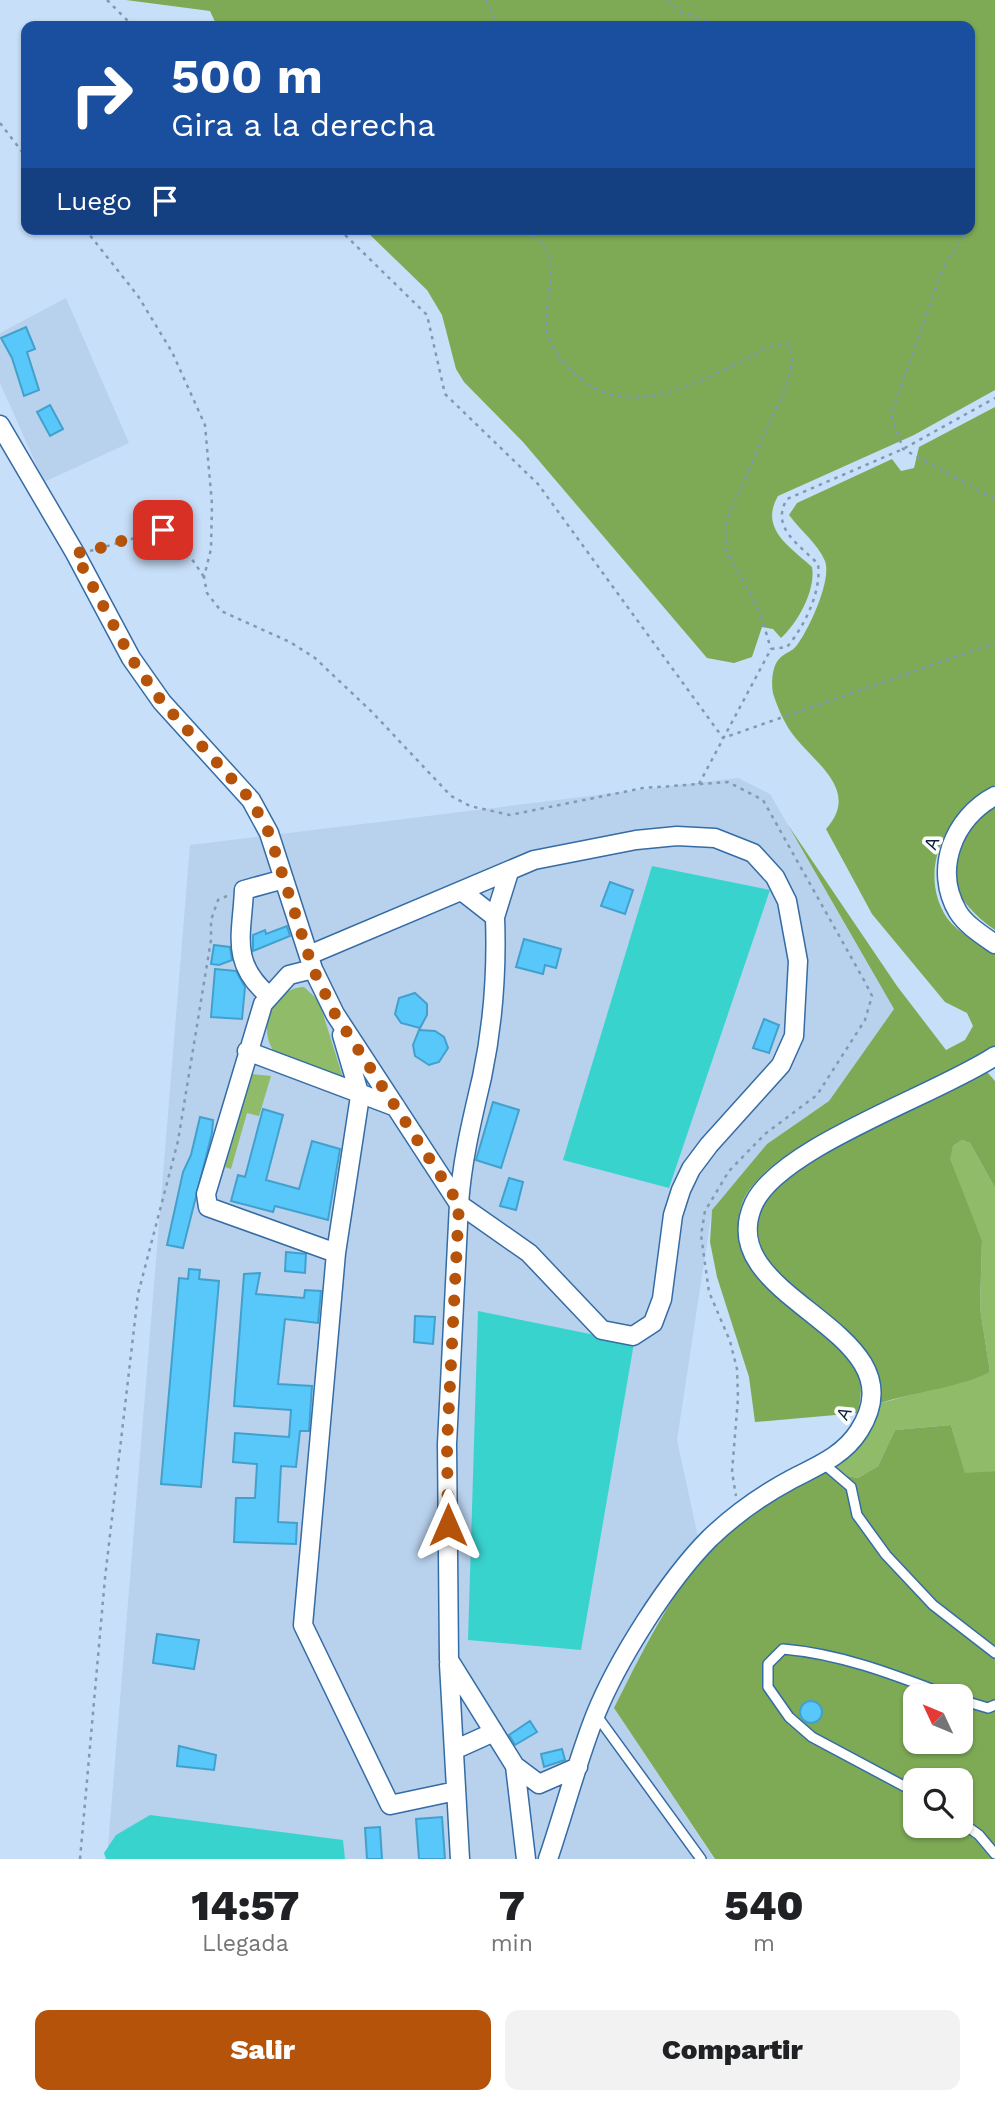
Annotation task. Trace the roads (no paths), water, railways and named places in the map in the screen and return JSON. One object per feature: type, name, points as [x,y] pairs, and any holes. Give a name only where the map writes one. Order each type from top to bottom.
[{"type":"street","points":[[0,425],[75,553],[131,658],[162,702],[251,800],[269,833],[311,962],[335,1014],[360,1096],[335,1252],[303,1625],[390,1805],[456,1791]]},
{"type":"street","name":"A","points":[[995,796],[967,818],[950,848],[945,875],[958,912],[995,944]]},
{"type":"street","points":[[335,1014],[459,1204],[529,1253],[602,1330],[625,1336],[643,1332],[657,1315],[673,1215],[691,1168],[780,1065],[794,1036],[798,961],[787,901],[775,877],[753,853],[715,838],[677,836],[534,860],[311,962],[289,975],[268,995],[247,1051],[206,1194],[208,1207],[335,1252]]},
{"type":"street","points":[[460,1859],[449,1660],[447,1444],[462,1162],[492,1014],[495,917],[509,872]]},
{"type":"street","points":[[268,995],[251,979],[242,961],[239,947],[244,890],[284,878]]},
{"type":"street","points":[[463,892],[495,917]]},
{"type":"street","points":[[247,1051],[360,1096],[396,1107]]},
{"type":"street","name":"A","points":[[548,1859],[596,1714],[650,1612],[711,1538],[769,1493],[824,1464],[846,1447],[863,1423],[870,1399],[869,1377],[849,1345],[787,1294],[757,1260],[748,1236],[754,1203],[780,1172],[801,1158],[863,1123],[995,1056]]},
{"type":"street","points":[[449,1660],[515,1766],[539,1784],[578,1768]]},
{"type":"street","points":[[454,1750],[494,1732]]},
{"type":"street","points":[[515,1766],[526,1859]]},
{"type":"lane","points":[[824,1464],[851,1487],[857,1515],[886,1555],[933,1605],[995,1653]]},
{"type":"lane","points":[[903,1785],[812,1737],[789,1717],[768,1687],[768,1664],[783,1649],[813,1652],[900,1675],[921,1684]]},
{"type":"lane","points":[[973,1704],[988,1708],[995,1705]]},
{"type":"lane","points":[[596,1714],[701,1859]]},
{"type":"lane","points":[[973,1831],[995,1854]]}]
